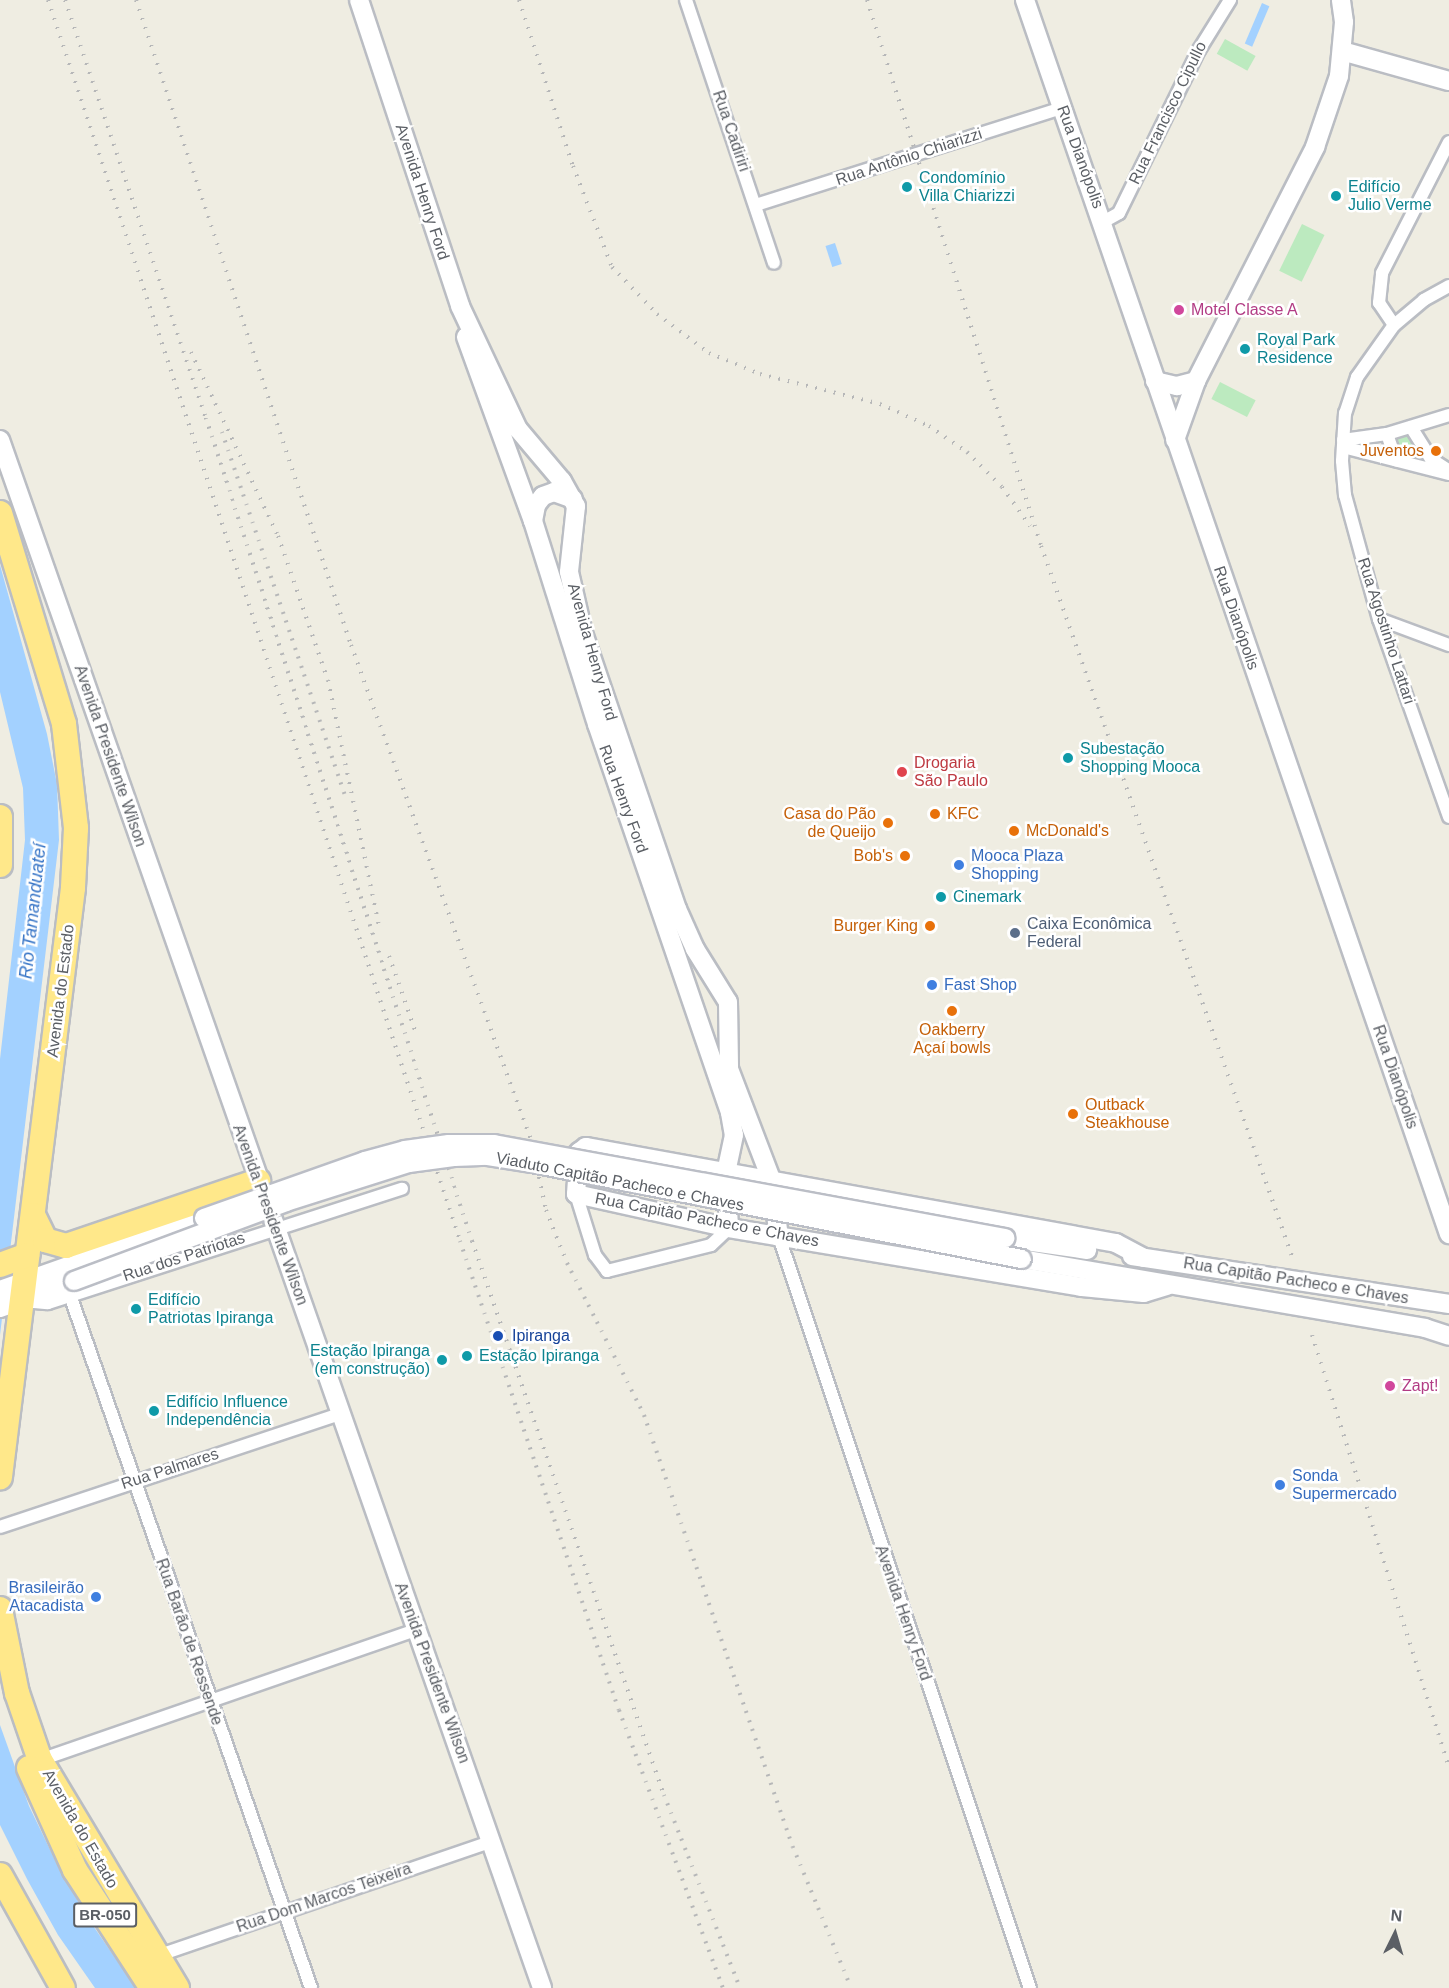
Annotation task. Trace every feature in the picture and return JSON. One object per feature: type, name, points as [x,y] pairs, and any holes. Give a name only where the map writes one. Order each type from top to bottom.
[{"type":"highway","name":"Avenida do Estado","points":[[0,513],[64,724],[75,819],[73,888],[33,1215],[28,1251],[15,1297],[7,1349],[0,1477]]},
{"type":"highway","points":[[0,817],[0,865]]},
{"type":"highway","points":[[33,1215],[45,1240],[66,1246],[258,1181]]},
{"type":"highway","points":[[0,1265],[28,1251],[72,1280]]},
{"type":"highway","name":"Avenida do Estado","points":[[0,1609],[17,1693],[40,1760],[177,1988]]},
{"type":"highway","name":"Avenida do Estado","points":[[17,1693],[17,1719],[26,1758],[60,1841],[152,1988]]},
{"type":"highway","points":[[0,1875],[63,1988]]},
{"type":"street","name":"Avenida Henry Ford","points":[[359,0],[460,306],[518,429],[573,499],[577,517],[569,572],[587,644],[677,909],[695,949],[728,1002],[731,1075],[771,1179]]},
{"type":"street","name":"Rua Cadiriri","points":[[686,0],[774,263]]},
{"type":"street","name":"Rua Dianópolis","points":[[1025,0],[1449,1234]]},
{"type":"street","name":"Rua Francisco Cipullo","points":[[1103,222],[1119,213],[1199,50],[1230,0]]},
{"type":"street","points":[[1175,440],[1196,381],[1315,147],[1330,108],[1342,51],[1344,22],[1341,0]]},
{"type":"street","points":[[1342,51],[1447,77]]},
{"type":"street","name":"Rua Antônio Chiarizzi","points":[[756,206],[1062,108]]},
{"type":"street","points":[[1394,325],[1379,303],[1382,273],[1449,142]]},
{"type":"street","name":"Rua Agostinho Lattari","points":[[1449,286],[1424,300],[1394,325],[1357,377],[1345,413],[1343,444],[1345,495],[1378,619],[1449,817]]},
{"type":"street","name":"Rua Henry Ford","points":[[460,306],[489,409],[533,521],[597,724],[733,1125],[733,1147],[726,1172],[729,1228]]},
{"type":"street","points":[[1155,381],[1178,386],[1196,381]]},
{"type":"street","points":[[1343,444],[1387,434],[1449,415]]},
{"type":"street","points":[[1411,427],[1431,459],[1449,472]]},
{"type":"street","points":[[1387,434],[1396,460]]},
{"type":"street","name":"Avenida Presidente Wilson","points":[[0,440],[542,1988]]},
{"type":"street","points":[[1343,444],[1396,460],[1449,472]]},
{"type":"street","points":[[533,521],[536,505],[543,495],[554,492],[573,499]]},
{"type":"street","points":[[1378,619],[1449,645]]},
{"type":"street","points":[[696,1011],[715,1019],[728,1002]]},
{"type":"street","name":"Viaduto Capitão Pacheco e Chaves","points":[[72,1280],[365,1161],[450,1144],[528,1149],[1005,1238]]},
{"type":"street","name":"Rua Capitão Pacheco e Chaves","points":[[1151,1259],[1116,1243],[584,1147],[579,1152],[576,1194],[729,1228],[1082,1287],[1117,1284],[1167,1286],[1425,1328],[1449,1336]]},
{"type":"street","name":"Viaduto Capitão Pacheco e Chaves","points":[[15,1297],[72,1280],[286,1202],[409,1163],[454,1157],[488,1156],[532,1163],[1023,1259]]},
{"type":"street","points":[[771,1179],[779,1237]]},
{"type":"street","name":"Rua dos Patriotas","points":[[72,1280],[274,1228],[402,1189]]},
{"type":"street","points":[[576,1194],[595,1255],[607,1271],[711,1245],[729,1228]]},
{"type":"street","name":"Avenida Henry Ford","points":[[779,1237],[787,1269],[1030,1988]]},
{"type":"street","name":"Rua Capitão Pacheco e Chaves","points":[[1005,1238],[1449,1304]]},
{"type":"street","points":[[1023,1259],[1082,1287]]},
{"type":"street","name":"Rua Capitão Pacheco e Chaves","points":[[1023,1259],[1117,1284]]},
{"type":"street","points":[[1117,1284],[1130,1264],[1151,1259]]},
{"type":"street","name":"Rua Barão de Ressende","points":[[72,1280],[133,1480],[311,1988]]},
{"type":"street","points":[[1319,1311],[1328,1300],[1329,1287]]},
{"type":"street","points":[[0,1290],[15,1297]]},
{"type":"street","points":[[1425,1328],[1449,1329]]},
{"type":"street","name":"Rua Palmares","points":[[0,1527],[133,1480],[342,1413]]},
{"type":"street","points":[[40,1760],[416,1630]]},
{"type":"street","name":"Rua Dom Marcos Teixeira","points":[[157,1956],[492,1841]]},
{"type":"green space","points":[[1225,39],[1256,56],[1247,71],[1217,54]]},
{"type":"green space","points":[[1302,224],[1324,235],[1302,282],[1279,271]]},
{"type":"green space","points":[[1220,382],[1256,400],[1247,417],[1211,399]]},
{"type":"green space","points":[[1409,431],[1418,438],[1417,451],[1411,457],[1398,455],[1390,436]]},
{"type":"water","points":[[1262,3],[1269,6],[1252,47],[1245,44]]},
{"type":"water","points":[[835,243],[842,264],[832,267],[825,246]]},
{"type":"water","name":"Rio Tamanduateí","points":[[0,565],[47,734],[57,784],[59,840],[0,1335],[0,1059],[25,840],[23,788],[0,692]]},
{"type":"water","points":[[0,1725],[29,1806],[57,1864],[87,1917],[136,1988],[95,1988],[58,1935],[27,1879],[0,1825]]},
{"type":"railway","points":[[48,0],[460,1241],[619,1710],[723,1988]]},
{"type":"railway","points":[[65,0],[206,418],[472,1241],[664,1795],[740,1988]]},
{"type":"railway","points":[[136,0],[351,645],[531,1140],[546,1210],[567,1263],[644,1415],[793,1847],[851,1988]]},
{"type":"railway","points":[[519,0],[573,166],[612,267],[657,314],[709,353],[760,374],[880,404],[929,426],[967,452],[1002,487],[1030,526]]},
{"type":"railway","points":[[867,0],[1041,546],[1293,1259]]},
{"type":"railway","points":[[191,352],[278,536],[328,680],[380,931]]},
{"type":"railway","points":[[222,432],[345,795]]},
{"type":"railway","points":[[389,956],[417,1036]]},
{"type":"railway","points":[[1312,1335],[1449,1766]]},
{"type":"place","name":"Condomínio Villa Chiarizzi","points":[[907,187]]},
{"type":"place","name":"Edifício Julio Verme","points":[[1336,196]]},
{"type":"place","name":"Motel Classe A","points":[[1179,310]]},
{"type":"place","name":"Royal Park Residence","points":[[1245,349]]},
{"type":"place","name":"Juventos","points":[[1436,451]]},
{"type":"place","name":"Subestação Shopping Mooca","points":[[1068,758]]},
{"type":"place","name":"Drogaria São Paulo","points":[[902,772]]},
{"type":"place","name":"KFC","points":[[935,814]]},
{"type":"place","name":"Casa do Pão de Queijo","points":[[888,823]]},
{"type":"place","name":"McDonald's","points":[[1014,831]]},
{"type":"place","name":"Bob's","points":[[905,856]]},
{"type":"place","name":"Mooca Plaza Shopping","points":[[959,865]]},
{"type":"place","name":"Cinemark","points":[[941,897]]},
{"type":"place","name":"Burger King","points":[[930,926]]},
{"type":"place","name":"Caixa Econômica Federal","points":[[1015,933]]},
{"type":"place","name":"Fast Shop","points":[[932,985]]},
{"type":"place","name":"Oakberry Açaí bowls","points":[[952,1011]]},
{"type":"place","name":"Outback Steakhouse","points":[[1073,1114]]},
{"type":"place","name":"Edifício Patriotas Ipiranga","points":[[136,1309]]},
{"type":"place","name":"Ipiranga","points":[[498,1336]]},
{"type":"place","name":"Estação Ipiranga","points":[[467,1356]]},
{"type":"place","name":"Estação Ipiranga (em construção)","points":[[442,1360]]},
{"type":"place","name":"Zapt!","points":[[1390,1386]]},
{"type":"place","name":"Edifício Influence Independência","points":[[154,1411]]},
{"type":"place","name":"Sonda Supermercado","points":[[1280,1485]]},
{"type":"place","name":"Brasileirão Atacadista","points":[[96,1597]]}]
